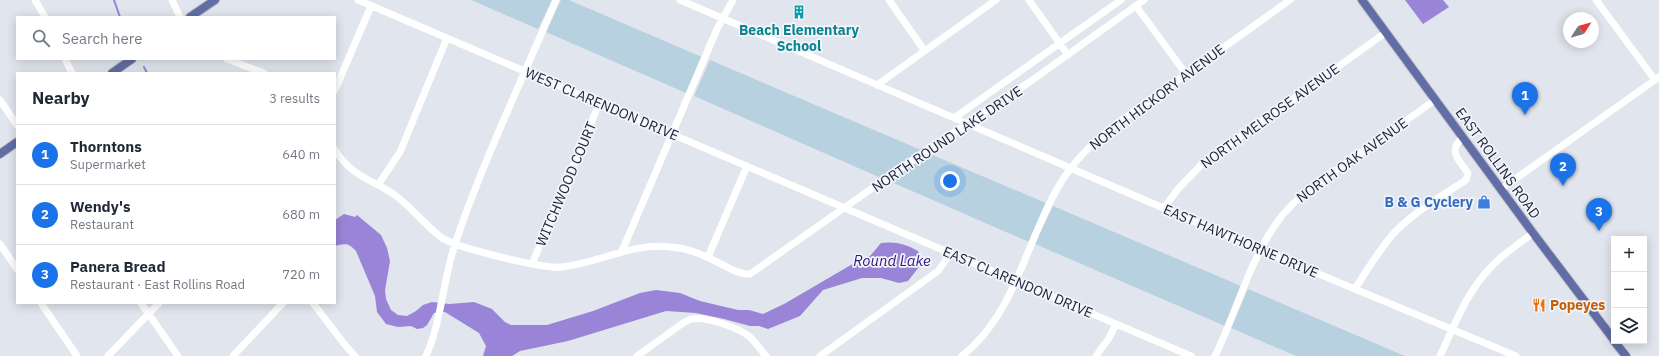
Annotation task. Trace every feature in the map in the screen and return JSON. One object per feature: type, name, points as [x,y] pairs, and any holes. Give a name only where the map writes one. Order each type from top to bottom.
[{"type":"main road","points":[[191,16],[215,0]]},
{"type":"main road","name":"EAST ROLLINS ROAD","points":[[1362,0],[1611,337]]},
{"type":"main road","points":[[113,72],[131,60]]},
{"type":"main road","points":[[0,154],[16,143]]},
{"type":"main road","name":"EAST ROLLINS ROAD","points":[[1616,344],[1626,356]]},
{"type":"street","points":[[35,0],[45,16]]},
{"type":"street","points":[[172,0],[180,16]]},
{"type":"street","name":"WEST CLARENDON DRIVE","points":[[358,0],[846,208]]},
{"type":"street","points":[[426,356],[439,314],[455,244],[468,206],[556,0]]},
{"type":"street","name":"EAST HAWTHORNE DRIVE","points":[[680,0],[1261,250],[1516,356]]},
{"type":"street","points":[[622,251],[723,18],[734,0]]},
{"type":"street","points":[[889,0],[924,50]]},
{"type":"street","points":[[877,85],[996,0]]},
{"type":"street","points":[[1029,0],[1068,55]]},
{"type":"street","points":[[954,118],[1121,0]]},
{"type":"street","name":"NORTH ROUND LAKE DRIVE","points":[[708,257],[739,274],[748,275],[757,271],[908,163],[968,124],[1068,55],[1144,0]]},
{"type":"street","name":"NORTH HICKORY AVENUE","points":[[962,356],[992,326],[1010,296],[1041,222],[1058,188],[1077,159],[1092,144],[1119,122],[1290,0]]},
{"type":"street","points":[[1501,189],[1657,79],[1596,0]]},
{"type":"street","points":[[336,88],[372,6]]},
{"type":"street","points":[[1136,6],[1186,74]]},
{"type":"street","name":"NORTH MELROSE AVENUE","points":[[1164,208],[1178,189],[1202,164],[1385,33]]},
{"type":"street","points":[[378,185],[400,152],[447,38]]},
{"type":"street","points":[[66,60],[72,72]]},
{"type":"street","points":[[230,60],[261,72]]},
{"type":"street","points":[[0,100],[16,124]]},
{"type":"street","name":"NORTH OAK AVENUE","points":[[1215,356],[1261,250],[1275,225],[1298,198],[1435,100]]},
{"type":"street","name":"WITCHWOOD COURT","points":[[532,264],[599,104]]},
{"type":"street","points":[[1355,289],[1379,251],[1395,232],[1466,180],[1468,172],[1456,155],[1455,149],[1456,143],[1463,137]]},
{"type":"street","points":[[336,151],[348,166],[368,181],[396,196],[443,238],[455,244],[532,264],[560,267],[576,265],[634,248],[654,246],[671,247],[708,257],[747,166]]},
{"type":"street","name":"EAST CLARENDON DRIVE","points":[[846,208],[1191,356]]},
{"type":"street","points":[[1440,356],[1468,297],[1479,280],[1493,264],[1533,233]]},
{"type":"street","points":[[0,244],[16,268]]},
{"type":"street","points":[[820,356],[938,270],[951,253]]},
{"type":"street","points":[[42,304],[77,356]]},
{"type":"street","points":[[142,304],[178,356]]},
{"type":"street","points":[[108,356],[157,304]]},
{"type":"street","points":[[233,356],[282,304]]},
{"type":"street","points":[[315,304],[350,354]]},
{"type":"street","points":[[637,356],[683,323],[700,319],[730,326],[741,331],[750,337],[766,356]]},
{"type":"street","points":[[1096,356],[1109,338],[1116,324]]},
{"type":"shaded area","points":[[471,0],[552,0],[538,29]]},
{"type":"shaded area","points":[[561,0],[569,0],[702,57],[686,93],[546,32]]},
{"type":"shaded area","points":[[710,60],[921,150],[881,178],[694,96]]},
{"type":"shaded area","points":[[930,154],[1046,203],[1029,242],[889,181]]},
{"type":"shaded area","points":[[1053,206],[1241,286],[1225,326],[1035,244]]},
{"type":"shaded area","points":[[1248,289],[1405,356],[1296,356],[1231,328]]},
{"type":"water","points":[[1405,0],[1443,0],[1449,7],[1423,24]]},
{"type":"water","name":"Round Lake","points":[[344,214],[355,217],[357,215],[381,235],[387,248],[390,261],[385,290],[386,299],[391,310],[398,315],[407,316],[423,305],[432,302],[449,304],[474,302],[492,309],[505,322],[511,325],[547,325],[593,311],[640,293],[656,290],[680,293],[700,301],[763,314],[784,304],[856,262],[870,256],[881,243],[896,243],[909,247],[918,251],[921,259],[919,267],[908,281],[899,283],[881,278],[862,278],[823,290],[800,316],[768,329],[696,313],[666,311],[568,341],[520,351],[512,356],[483,356],[486,346],[479,333],[445,312],[434,313],[427,325],[423,328],[417,329],[411,326],[398,327],[386,324],[377,312],[375,296],[356,251],[347,244],[336,246],[336,219]]},
{"type":"waterway","points":[[114,0],[120,16]]},
{"type":"waterway","points":[[144,67],[146,72]]},
{"type":"place","name":"Beach Elementary School","points":[[799,12]]},
{"type":"place","name":"Thorntons","points":[[1525,115]]},
{"type":"place","name":"Wendy's","points":[[1563,186]]},
{"type":"place","name":"B & G Cyclery","points":[[1484,202]]},
{"type":"place","name":"Panera Bread","points":[[1599,231]]},
{"type":"place","name":"Popeyes","points":[[1539,305]]}]
